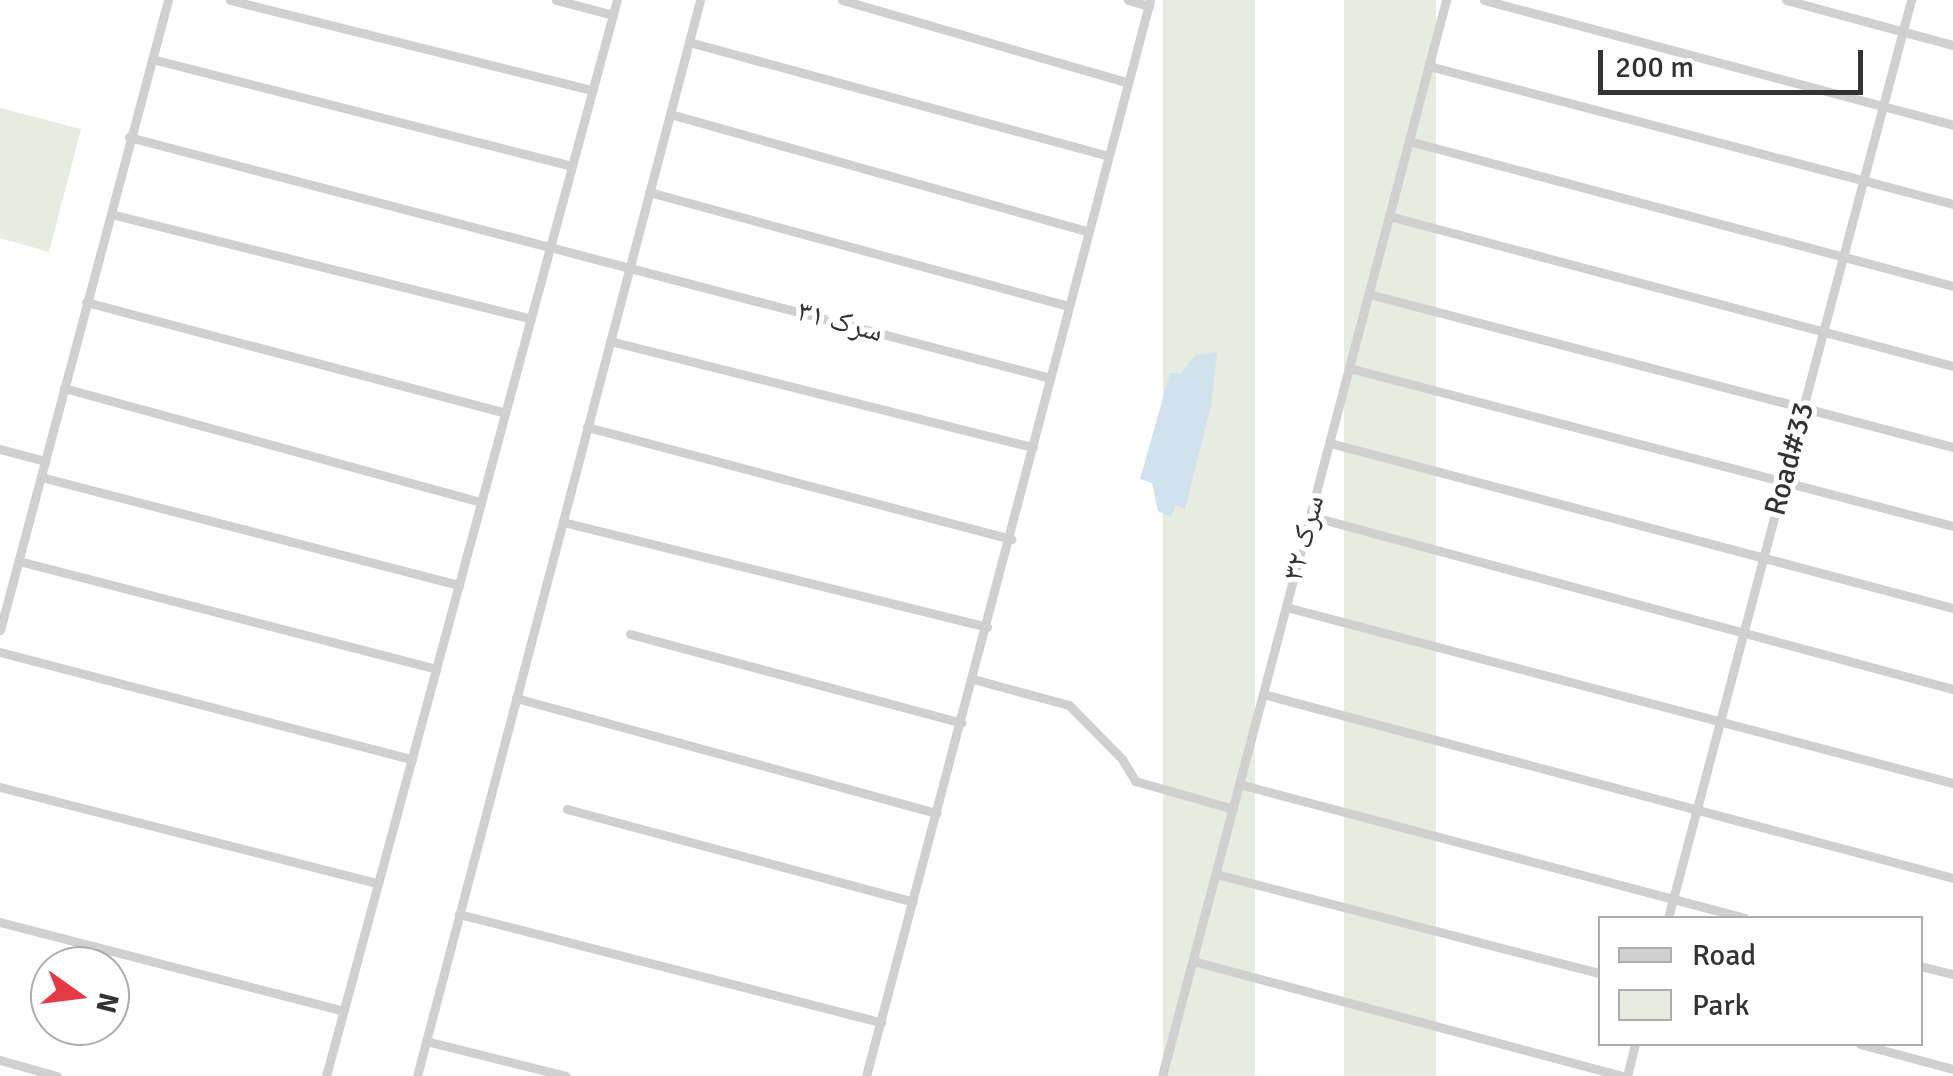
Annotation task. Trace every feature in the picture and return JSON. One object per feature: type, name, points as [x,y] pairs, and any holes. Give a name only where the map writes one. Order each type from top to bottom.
[{"type":"street","points":[[0,630],[168,0]]},
{"type":"street","points":[[230,0],[592,90]]},
{"type":"street","points":[[556,0],[613,15]]},
{"type":"street","points":[[326,1076],[617,0]]},
{"type":"street","points":[[417,1076],[700,0]]},
{"type":"street","points":[[842,0],[1127,82]]},
{"type":"street","points":[[866,1076],[1011,539],[1106,156],[1150,3],[1128,0]]},
{"type":"street","name":"سرک ۳۲","points":[[1162,1076],[1446,0]]},
{"type":"street","points":[[1484,0],[1953,125]]},
{"type":"street","points":[[1786,0],[1953,45]]},
{"type":"street","name":"Road#33","points":[[1669,916],[1911,0]]},
{"type":"street","points":[[688,42],[1106,156]]},
{"type":"street","points":[[152,59],[572,166]]},
{"type":"street","points":[[1429,66],[1953,204]]},
{"type":"street","points":[[670,114],[1087,231]]},
{"type":"street","name":"سرک ۳۱","points":[[130,137],[1050,378]]},
{"type":"street","points":[[1409,142],[1953,286]]},
{"type":"street","points":[[649,192],[1070,306]]},
{"type":"street","points":[[111,214],[530,319]]},
{"type":"street","points":[[1389,216],[1953,366]]},
{"type":"street","points":[[1369,294],[1953,447]]},
{"type":"street","points":[[86,302],[505,413]]},
{"type":"street","points":[[610,341],[1034,448]]},
{"type":"street","points":[[1349,368],[1953,526]]},
{"type":"street","points":[[64,388],[481,502]]},
{"type":"street","points":[[588,427],[1011,539]]},
{"type":"street","points":[[1330,443],[1953,608]]},
{"type":"street","points":[[0,449],[45,461]]},
{"type":"street","points":[[41,477],[459,585]]},
{"type":"street","points":[[1310,516],[1953,689]]},
{"type":"street","points":[[563,522],[987,627]]},
{"type":"street","points":[[18,560],[436,669]]},
{"type":"street","points":[[1286,606],[1953,783]]},
{"type":"street","points":[[630,634],[961,723]]},
{"type":"street","points":[[0,652],[412,759]]},
{"type":"street","points":[[973,679],[1070,704],[1122,759],[1134,781],[1233,808]]},
{"type":"street","points":[[1263,694],[1953,878]]},
{"type":"street","points":[[516,698],[937,813]]},
{"type":"street","points":[[1240,784],[1738,916]]},
{"type":"street","points":[[0,786],[378,883]]},
{"type":"street","points":[[567,809],[913,902]]},
{"type":"street","points":[[1216,874],[1598,972]]},
{"type":"street","points":[[460,914],[881,1022]]},
{"type":"street","points":[[0,922],[344,1011]]},
{"type":"street","points":[[1193,961],[1624,1076],[1635,1046]]},
{"type":"street","points":[[1923,967],[1953,974]]},
{"type":"street","points":[[426,1040],[566,1076]]},
{"type":"street","points":[[1867,1046],[1953,1069]]},
{"type":"street","points":[[0,1060],[56,1076]]},
{"type":"green space","points":[[1163,0],[1255,0],[1255,1076],[1163,1076]]},
{"type":"green space","points":[[1344,0],[1436,0],[1436,1076],[1344,1076]]},
{"type":"green space","points":[[0,108],[81,129],[49,252],[0,238]]},
{"type":"water","points":[[1217,352],[1211,406],[1185,509],[1176,505],[1171,517],[1158,511],[1152,483],[1140,479],[1170,373],[1181,373],[1196,355]]}]
